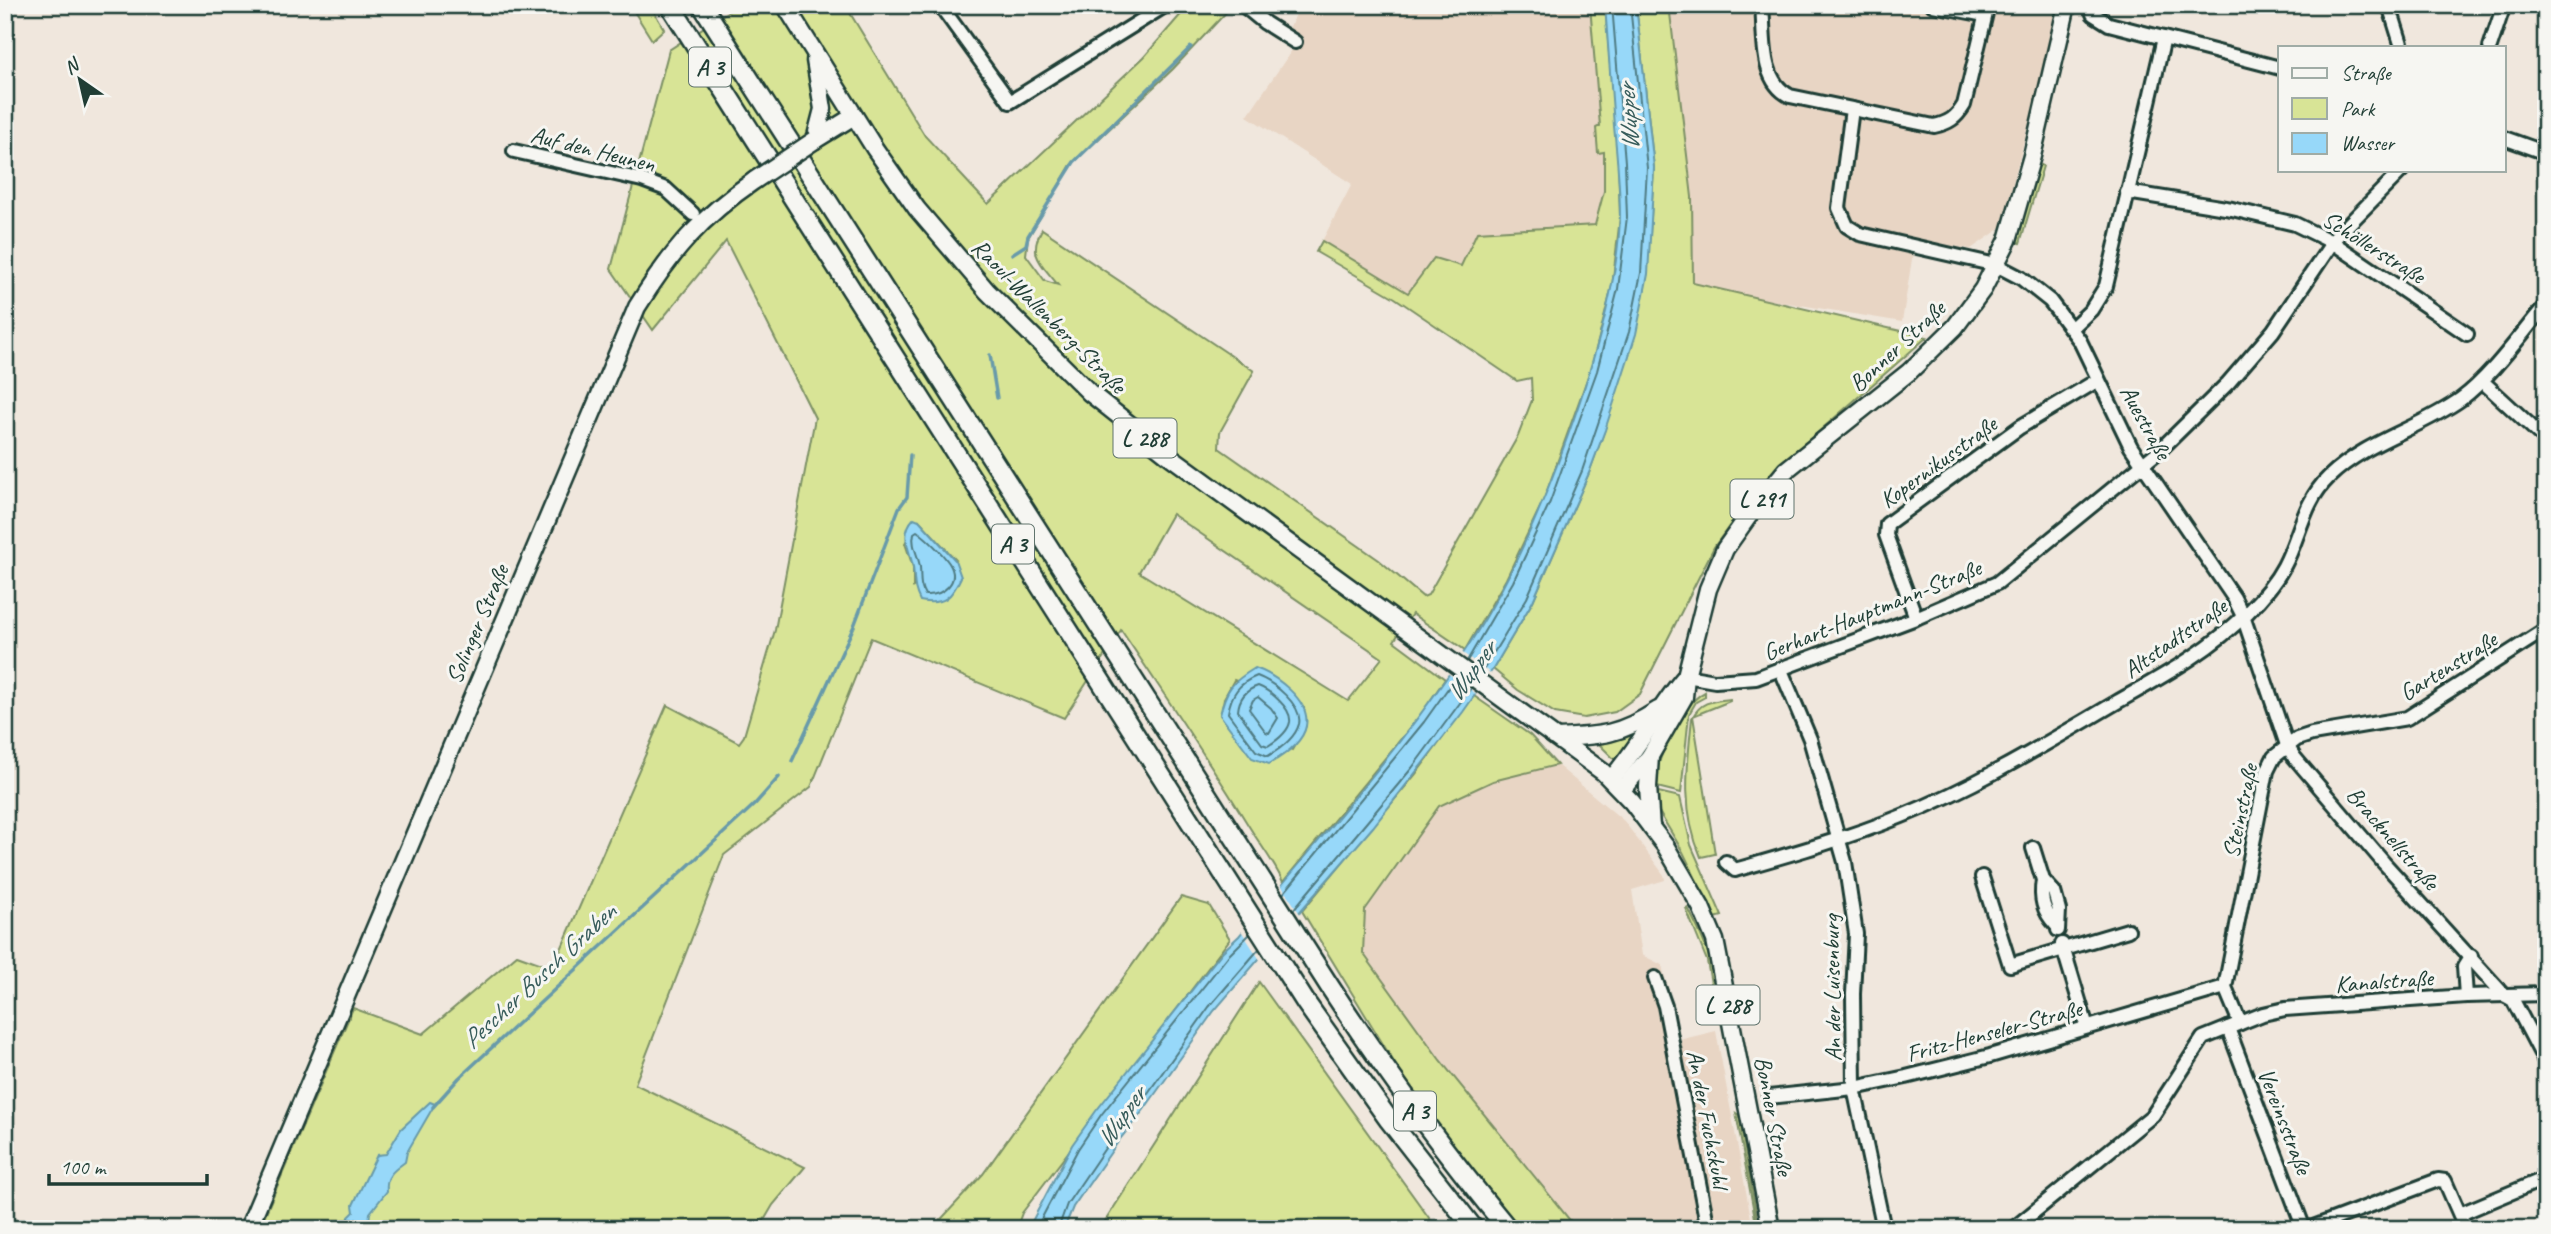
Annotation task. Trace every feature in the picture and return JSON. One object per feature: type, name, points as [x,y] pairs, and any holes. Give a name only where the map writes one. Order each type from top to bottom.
[{"type":"highway","name":"A 3","points":[[670,5],[1306,1003],[1389,1120],[1474,1229]]},
{"type":"highway","name":"A 3","points":[[702,5],[1247,861],[1410,1105],[1508,1229]]},
{"type":"main road","name":"Raoul-Wallenberg-Straße","points":[[785,5],[854,116],[917,209],[987,291],[1090,393],[1167,454],[1557,738]]},
{"type":"main road","name":"Bonner Straße","points":[[1616,784],[1650,756],[1684,698],[1686,676],[1708,589],[1725,549],[1752,511],[1786,470],[1909,372],[1955,327],[1983,289],[2008,240],[2067,5]]},
{"type":"main road","points":[[814,52],[823,109],[815,140]]},
{"type":"main road","name":"Solinger Straße","points":[[248,1229],[637,307],[672,253],[707,217],[755,180],[854,116]]},
{"type":"main road","name":"Bonner Straße","points":[[1616,784],[1672,692],[1686,676]]},
{"type":"main road","points":[[1557,738],[1612,734],[1634,726],[1663,707]]},
{"type":"main road","name":"Bonner Straße","points":[[1557,738],[1616,784],[1651,828],[1686,879],[1714,940],[1772,1229]]},
{"type":"main road","points":[[1650,756],[1648,787],[1651,828]]},
{"type":"street","points":[[940,5],[1010,102],[1166,5]]},
{"type":"street","points":[[1243,5],[1265,23],[1296,42]]},
{"type":"street","points":[[1762,5],[1769,73],[1772,82],[1781,91],[1790,96],[1934,125],[1947,123],[1957,116],[1964,105],[1987,10],[1933,5]]},
{"type":"street","points":[[2389,5],[2402,46]]},
{"type":"street","points":[[2490,46],[2504,5]]},
{"type":"street","points":[[2093,14],[2109,24],[2278,68]]},
{"type":"street","points":[[2072,328],[2091,310],[2106,286],[2164,38]]},
{"type":"street","name":"Auestraße","points":[[1852,109],[1839,208],[1847,226],[1860,234],[1996,265],[2033,287],[2050,301],[2072,328],[2131,447],[2234,598],[2243,617]]},
{"type":"street","points":[[2506,139],[2546,153]]},
{"type":"street","name":"Auf den Heunen","points":[[514,151],[642,180],[666,189],[693,214]]},
{"type":"street","name":"Gerhart-Hauptmann-Straße","points":[[1686,676],[1709,680],[1745,680],[1781,670],[1916,618],[1997,583],[2159,451],[2228,383],[2258,349],[2332,242],[2400,172]]},
{"type":"street","name":"Schöllerstraße","points":[[2127,192],[2232,209],[2295,223],[2332,242],[2467,334]]},
{"type":"street","name":"Altstadtstraße","points":[[1727,862],[1735,870],[1839,839],[1925,807],[2005,766],[2178,667],[2243,617],[2272,585],[2284,566],[2306,510],[2328,478],[2377,444],[2460,400],[2482,381],[2546,305]]},
{"type":"street","name":"Kopernikusstraße","points":[[1916,618],[1885,531],[1892,519],[2020,427],[2098,380]]},
{"type":"street","points":[[2482,381],[2546,440]]},
{"type":"street","name":"Steinstraße","points":[[2225,987],[2267,771],[2274,757],[2287,745],[2243,617]]},
{"type":"street","name":"Gartenstraße","points":[[2287,745],[2312,734],[2407,718],[2546,629]]},
{"type":"street","name":"An der Luisenburg","points":[[1781,670],[1810,739],[1845,862],[1856,934],[1853,994],[1854,1088],[1884,1229]]},
{"type":"street","name":"Bracknellstraße","points":[[2287,745],[2294,757],[2384,863],[2504,995],[2513,1000],[2546,1063]]},
{"type":"street","points":[[2032,848],[2043,880],[2040,897],[2046,914],[2060,936],[2087,1027]]},
{"type":"street","points":[[1982,877],[2010,965],[2060,936],[2128,930]]},
{"type":"street","points":[[2466,996],[2464,967],[2471,956]]},
{"type":"street","name":"An der Fuchskuhl","points":[[1655,978],[1665,1006],[1707,1229]]},
{"type":"street","points":[[2013,1229],[2153,1115],[2203,1038],[2234,1025],[2225,987]]},
{"type":"street","name":"Fritz-Henseler-Straße","points":[[1769,1097],[1854,1088],[1972,1061],[2225,987]]},
{"type":"street","name":"Kanalstraße","points":[[2234,1025],[2285,1009],[2466,996],[2546,994]]},
{"type":"street","name":"Vereinsstraße","points":[[2234,1025],[2306,1229]]},
{"type":"street","points":[[2460,1214],[2546,1178]]},
{"type":"street","points":[[2306,1229],[2438,1180],[2445,1181],[2466,1229]]},
{"type":"shaded area","points":[[1301,5],[1590,5],[1600,127],[1597,127],[1599,153],[1604,152],[1604,191],[1595,225],[1477,232],[1461,266],[1408,294],[1322,241],[1352,184],[1247,116],[1292,50],[1289,28]]},
{"type":"shaded area","points":[[1669,5],[2056,5],[2043,69],[2001,228],[1971,249],[1915,240],[1902,322],[1758,298],[1693,283],[1692,197]]},
{"type":"shaded area","points":[[1557,765],[1624,821],[1664,875],[1665,880],[1632,890],[1642,955],[1662,965],[1679,1040],[1716,1031],[1753,1229],[1577,1229],[1440,1060],[1363,953],[1365,911],[1439,806],[1493,781]]},
{"type":"green space","points":[[630,5],[650,5],[664,29],[652,40]]},
{"type":"green space","points":[[738,5],[845,5],[925,136],[988,204],[1144,57],[1189,5],[1233,5],[1173,69],[1071,165],[1028,238],[1026,255],[1045,281],[1058,285],[1036,253],[1042,229],[1254,371],[1220,432],[1219,448],[1379,560],[1423,597],[1428,595],[1518,436],[1532,400],[1531,378],[1517,381],[1395,298],[1316,252],[1322,241],[1408,293],[1434,258],[1461,266],[1477,232],[1595,225],[1604,191],[1604,152],[1598,153],[1596,128],[1600,126],[1590,5],[1605,5],[1620,217],[1612,287],[1591,368],[1544,499],[1506,579],[1465,650],[1412,614],[1394,641],[1445,679],[1419,717],[1283,882],[1203,753],[1121,630],[1064,718],[871,638],[811,787],[724,855],[635,1084],[805,1167],[773,1205],[759,1229],[259,1229],[353,1008],[423,1034],[517,955],[553,968],[667,705],[739,743],[744,736],[775,630],[815,418],[726,241],[653,330],[611,269],[669,50]],"holes":[[[1172,514],[1382,658],[1348,701],[1139,572]],[[919,520],[956,560],[913,587],[913,567],[905,543]],[[1234,680],[1304,708],[1306,726],[1292,750],[1221,715],[1224,698]]]},
{"type":"green space","points":[[1636,5],[1669,5],[1692,197],[1693,283],[1927,337],[1784,462],[1751,496],[1714,547],[1640,694],[1615,712],[1584,718],[1555,713],[1518,690],[1493,669],[1533,601],[1589,473],[1605,429],[1650,234],[1654,168]]},
{"type":"green space","points":[[2037,166],[2043,166],[2020,243],[2015,242]]},
{"type":"green space","points":[[1705,692],[1705,697],[1696,702],[1689,714],[1681,793],[1653,786],[1660,761],[1679,720],[1687,708]]},
{"type":"green space","points":[[1474,696],[1530,735],[1557,765],[1493,781],[1439,806],[1365,910],[1363,953],[1440,1060],[1577,1229],[1519,1229],[1414,1095],[1302,911],[1416,774]]},
{"type":"green space","points":[[1730,699],[1730,701],[1693,716],[1699,708],[1708,703]]},
{"type":"green space","points":[[1693,716],[1715,854],[1701,857],[1690,823],[1687,788]]},
{"type":"green space","points":[[1640,730],[1618,763],[1598,743],[1626,737]]},
{"type":"green space","points":[[1654,791],[1680,797],[1691,845],[1722,916],[1715,918],[1683,852],[1659,812]]},
{"type":"green space","points":[[1181,897],[1209,905],[1230,939],[1022,1213],[1016,1229],[932,1229],[983,1174]]},
{"type":"green space","points":[[1688,908],[1711,964],[1716,1000],[1707,961],[1686,909]]},
{"type":"green space","points":[[1259,982],[1437,1229],[1100,1229]]},
{"type":"green space","points":[[1736,1113],[1739,1115],[1759,1229],[1757,1229]]},
{"type":"water","name":"Wupper","points":[[1605,5],[1636,5],[1654,168],[1648,274],[1636,334],[1605,430],[1533,601],[1493,669],[1463,712],[1373,827],[1214,1011],[1073,1207],[1064,1229],[1028,1229],[1072,1145],[1096,1111],[1223,951],[1239,936],[1387,758],[1468,646],[1517,558],[1545,496],[1580,401],[1600,333],[1616,263],[1620,216]]},
{"type":"water","points":[[914,518],[919,520],[955,560],[961,577],[950,595],[941,601],[920,601],[916,592],[906,536]]},
{"type":"water","points":[[1255,668],[1272,676],[1290,690],[1303,707],[1306,716],[1306,726],[1301,738],[1286,753],[1269,764],[1252,758],[1220,715],[1231,687]]},
{"type":"water","points":[[430,1102],[435,1104],[407,1152],[405,1162],[389,1177],[387,1191],[370,1213],[368,1229],[347,1229],[349,1217],[354,1212],[353,1205],[377,1155],[386,1154],[401,1129]]},
{"type":"pier","points":[[1460,651],[1493,675],[1479,696],[1446,672]]},
{"type":"pier","points":[[1279,882],[1302,917],[1262,963],[1240,929]]},
{"type":"waterway","name":"Pescher Busch Graben","points":[[1012,254],[1026,245],[1028,236],[1074,162],[1191,47]]},
{"type":"waterway","name":"Pescher Busch Graben","points":[[990,355],[997,398]]},
{"type":"waterway","name":"Pescher Busch Graben","points":[[792,761],[854,626],[899,508],[907,497],[910,455]]},
{"type":"waterway","name":"Pescher Busch Graben","points":[[433,1107],[459,1078],[755,804],[779,777]]}]
